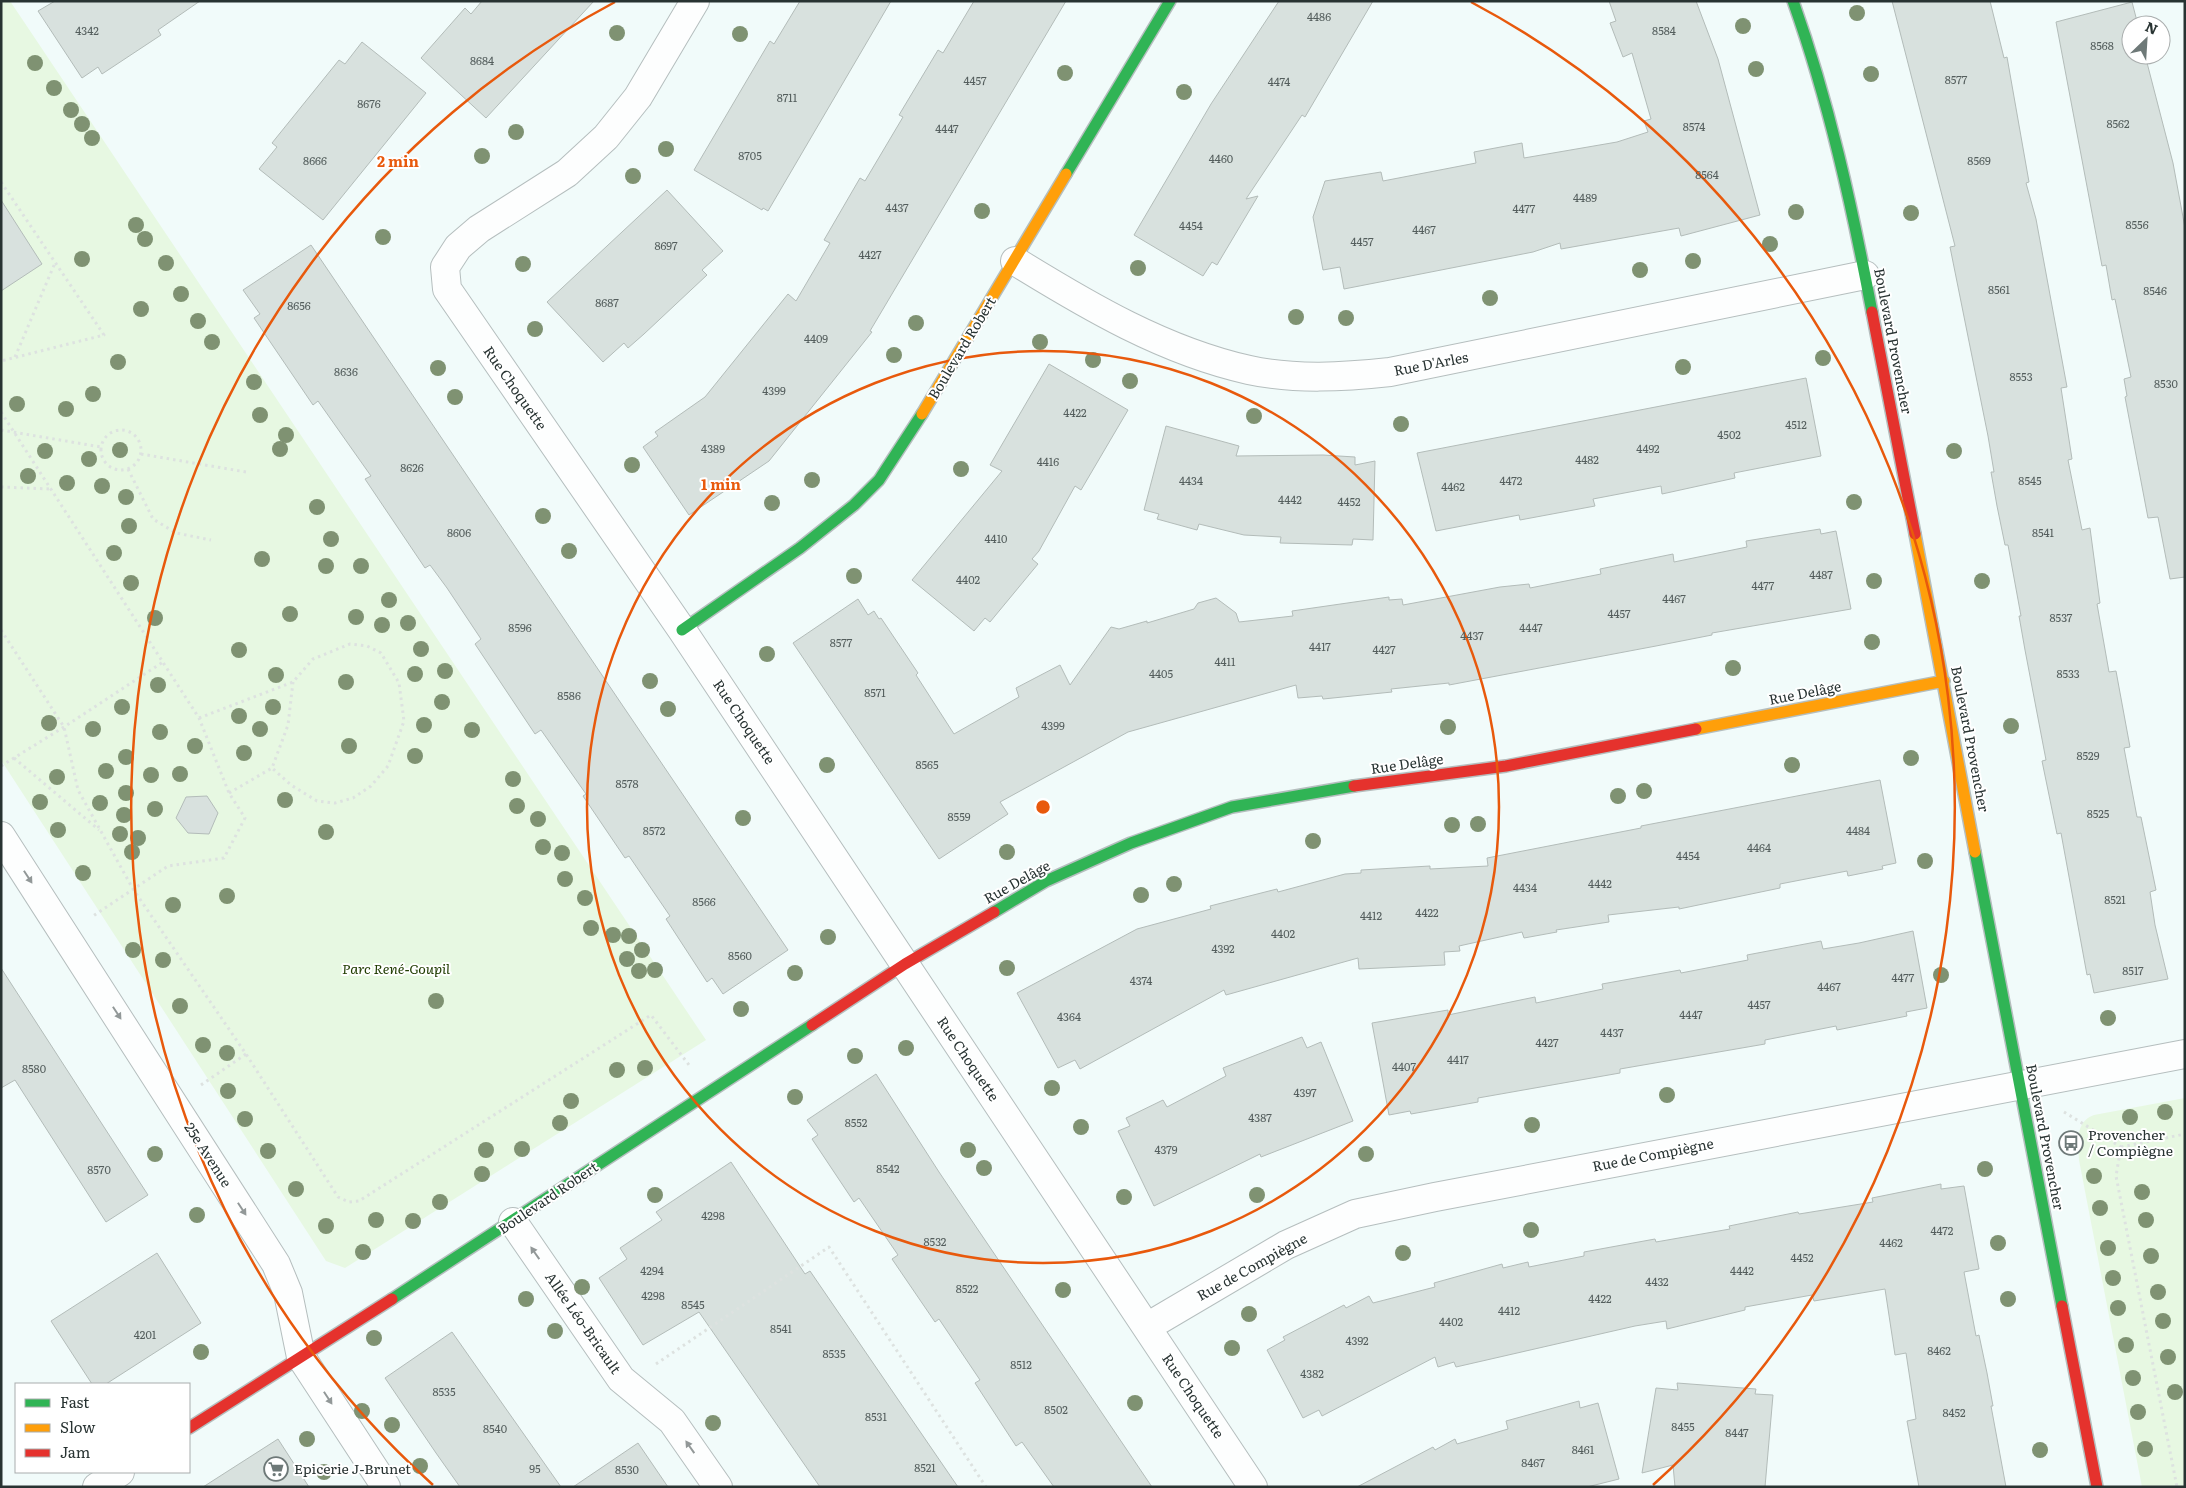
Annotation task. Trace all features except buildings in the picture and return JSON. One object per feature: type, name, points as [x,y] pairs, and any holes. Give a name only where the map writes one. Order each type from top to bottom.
[{"type":"street","name":"Rue Choquette","points":[[695,1],[638,97],[606,137],[567,173],[479,229],[458,247],[445,267],[447,289],[682,630],[1253,1487]]},
{"type":"street","name":"Boulevard Robert","points":[[682,630],[800,548],[854,505],[878,480],[898,453],[1170,1]]},
{"type":"street","name":"Boulevard Provencher","points":[[1793,1],[1827,109],[1851,204],[1944,681],[2097,1487]]},
{"type":"street","name":"Rue D'Arles","points":[[1015,261],[1068,294],[1167,344],[1250,370],[1294,375],[1343,377],[1390,372],[1865,275]]},
{"type":"street","name":"Rue Delâge","points":[[905,964],[1046,881],[1132,843],[1232,807],[1374,784],[1506,766],[1944,681]]},
{"type":"street","name":"25e Avenue","points":[[1,836],[66,934],[276,1264],[288,1293],[301,1357],[386,1487]]},
{"type":"street","name":"Boulevard Robert","points":[[190,1427],[513,1222],[905,964]]},
{"type":"street","name":"Rue de Compiègne","points":[[1147,1327],[1286,1244],[1355,1214],[1435,1197],[2185,1054]]},
{"type":"street","name":"Allée Léo-Bricault","points":[[513,1222],[621,1379],[672,1421],[718,1487]]},
{"type":"street","points":[[97,1487],[118,1473]]},
{"type":"path","points":[[1,182],[104,334],[1,361]]},
{"type":"path","points":[[15,357],[55,262]]},
{"type":"path","points":[[1,412],[199,718],[229,793],[245,818],[224,858],[168,866],[66,934]]},
{"type":"path","points":[[1,430],[101,447]]},
{"type":"path","points":[[126,430],[137,438],[141,444],[141,454],[136,464],[128,469],[116,470],[110,467],[102,458],[101,447],[108,434],[126,430]]},
{"type":"path","points":[[141,454],[246,472]]},
{"type":"path","points":[[128,469],[153,519],[176,533],[211,540]]},
{"type":"path","points":[[1,487],[51,489]]},
{"type":"path","points":[[1,630],[64,727],[78,790],[133,889],[246,1054],[331,1189],[338,1197],[349,1202],[359,1201],[651,1015],[709,1092]]},
{"type":"path","points":[[199,718],[294,682],[313,659],[350,644],[366,646],[382,653],[399,683],[404,721],[388,766],[371,786],[353,798],[335,803],[317,801],[291,785],[272,768]]},
{"type":"path","points":[[1,766],[163,662]]},
{"type":"path","points":[[229,793],[272,768],[288,725],[294,682]]},
{"type":"path","points":[[14,758],[101,831]]},
{"type":"path","points":[[174,1103],[246,1054]]},
{"type":"path","points":[[2021,1086],[2121,1147],[2185,1134]]},
{"type":"path","points":[[2121,1147],[2116,1176],[2176,1487]]},
{"type":"path","points":[[656,1364],[829,1247],[986,1487]]},
{"type":"green space","name":"Parc René-Goupil","points":[[1,1],[10,1],[706,1040],[345,1268],[326,1261],[1,760]]},
{"type":"green space","points":[[2185,1098],[2185,1487],[2142,1487],[2079,1160],[2078,1140],[2084,1122],[2094,1115]]},
{"type":"traffic: fast","points":[[1066,174],[1170,1]]},
{"type":"traffic: fast","points":[[1793,1],[1829,116],[1872,312]]},
{"type":"traffic: fast","points":[[682,630],[800,548],[854,505],[879,480],[922,414]]},
{"type":"traffic: fast","points":[[994,912],[1046,881],[1131,843],[1232,807],[1354,786]]},
{"type":"traffic: fast","points":[[1975,852],[2062,1306]]},
{"type":"traffic: fast","points":[[392,1299],[812,1025]]},
{"type":"traffic: slow","points":[[922,414],[1066,174]]},
{"type":"traffic: slow","points":[[1915,534],[1975,852]]},
{"type":"traffic: slow","points":[[1696,729],[1944,681]]},
{"type":"traffic: jam","points":[[1872,312],[1915,534]]},
{"type":"traffic: jam","points":[[1354,786],[1506,766],[1696,729]]},
{"type":"traffic: jam","points":[[812,1025],[905,964],[994,912]]},
{"type":"traffic: jam","points":[[190,1427],[392,1299]]},
{"type":"traffic: jam","points":[[2062,1306],[2097,1487]]},
{"type":"place","name":"Provencher / Compiègne","points":[[2071,1143]]},
{"type":"place","name":"Epicerie J-Brunet","points":[[276,1469]]}]
